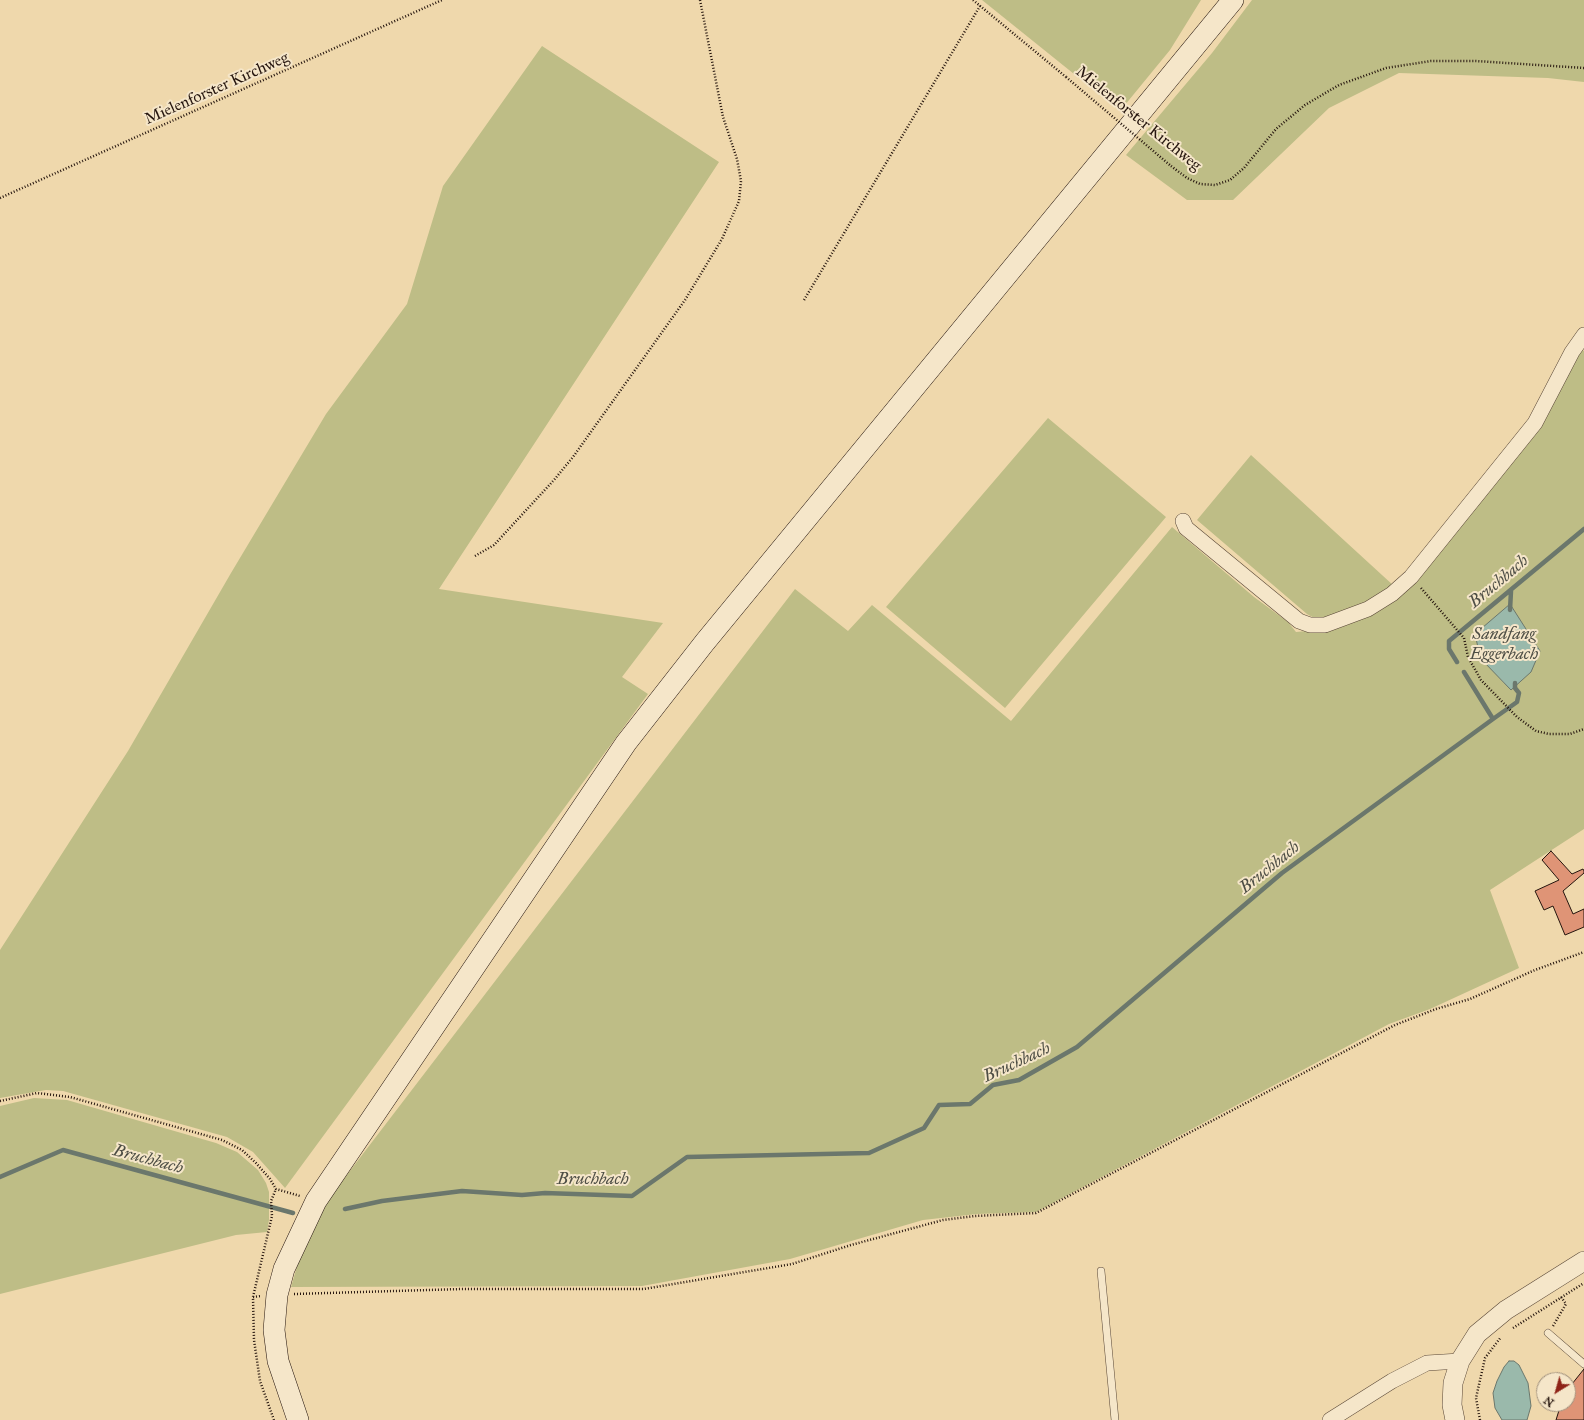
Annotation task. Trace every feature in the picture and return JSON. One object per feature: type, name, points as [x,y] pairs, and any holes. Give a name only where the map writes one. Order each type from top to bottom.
[{"type":"main road","points":[[1198,43],[1222,0]]},
{"type":"main road","points":[[298,1420],[278,1362],[274,1330],[278,1295],[284,1269],[316,1201],[626,743],[705,642],[1108,154],[1233,0]]},
{"type":"street","points":[[1183,521],[1186,528],[1299,621],[1310,625],[1325,625],[1368,609],[1392,594],[1410,577],[1536,423],[1572,352],[1584,335]]},
{"type":"street","points":[[1455,1420],[1452,1405],[1453,1383],[1460,1361],[1477,1334],[1487,1324],[1506,1310],[1584,1262]]},
{"type":"street","points":[[1330,1420],[1392,1381],[1427,1363],[1460,1361]]},
{"type":"lane","points":[[1102,1272],[1115,1420]]},
{"type":"lane","points":[[1548,1333],[1584,1364]]},
{"type":"path","name":"Mielenforster Kirchweg","points":[[0,198],[162,127],[442,0]]},
{"type":"path","points":[[475,556],[494,545],[554,480],[572,457],[685,300],[722,239],[739,201],[741,181],[740,174],[723,117],[700,0]]},
{"type":"path","name":"Mielenforster Kirchweg","points":[[973,0],[1172,166],[1187,178],[1200,184],[1214,185],[1230,180],[1244,168],[1276,129],[1305,105],[1339,85],[1386,68],[1431,61],[1476,61],[1584,68]]},
{"type":"path","points":[[804,300],[980,6]]},
{"type":"path","points":[[1410,577],[1464,638],[1468,657],[1481,680],[1527,726],[1542,733],[1559,735],[1584,729]]},
{"type":"path","points":[[278,1295],[462,1290],[644,1289],[792,1264],[852,1245],[943,1220],[975,1216],[1036,1214],[1395,1025],[1436,1009],[1464,1002],[1527,973],[1584,952]]},
{"type":"path","points":[[0,1101],[37,1093],[70,1097],[222,1140],[242,1150],[270,1179],[276,1189],[316,1201]]},
{"type":"path","points":[[253,1297],[272,1216],[271,1201],[276,1189]]},
{"type":"path","points":[[1510,1330],[1584,1283]]},
{"type":"path","points":[[1548,1333],[1566,1304],[1561,1297]]},
{"type":"path","points":[[1480,1420],[1476,1398],[1485,1358],[1503,1334]]},
{"type":"shaded area","points":[[982,0],[1201,0],[1170,50],[1120,111]]},
{"type":"shaded area","points":[[1252,0],[1584,0],[1584,82],[1548,78],[1399,73],[1329,108],[1233,200],[1187,200],[1126,155],[1212,53]]},
{"type":"shaded area","points":[[542,46],[719,162],[439,589],[663,623],[622,677],[648,694],[285,1188],[253,1152],[227,1137],[63,1091],[46,1090],[0,1098],[0,950],[128,751],[231,573],[326,414],[407,304],[443,186]]},
{"type":"shaded area","points":[[1581,349],[1584,351],[1584,829],[1490,890],[1519,968],[1430,1009],[1389,1024],[1036,1212],[977,1214],[923,1220],[790,1259],[642,1286],[291,1287],[301,1253],[320,1210],[795,589],[848,631],[872,605],[1011,721],[1172,527],[1254,597],[1288,622],[1296,632],[1329,629],[1395,597]],"holes":[[[1509,604],[1540,651],[1504,683],[1498,675]]]},
{"type":"shaded area","points":[[1048,418],[1166,517],[1005,708],[886,607]]},
{"type":"shaded area","points":[[1251,455],[1394,586],[1349,612],[1316,619],[1307,614],[1197,520]]},
{"type":"shaded area","points":[[34,1098],[67,1100],[216,1143],[237,1152],[258,1170],[266,1183],[269,1192],[269,1220],[267,1232],[236,1235],[0,1294],[0,1106]]},
{"type":"water","name":"Sandfang Eggerbach","points":[[1510,604],[1540,651],[1531,672],[1511,690],[1483,661],[1479,652],[1475,634]]},
{"type":"water","points":[[1509,1361],[1514,1361],[1519,1365],[1528,1383],[1531,1406],[1527,1420],[1502,1420],[1495,1408],[1493,1393],[1504,1367]]},
{"type":"building","points":[[1551,851],[1572,874],[1583,869],[1584,871],[1584,873],[1563,891],[1573,914],[1584,909],[1584,927],[1565,935],[1553,906],[1544,910],[1535,891],[1559,880],[1542,860]]},
{"type":"building","points":[[1584,1369],[1584,1420],[1556,1420],[1558,1412],[1576,1412],[1576,1379]]},
{"type":"waterway","name":"Bruchbach","points":[[1457,662],[1449,649],[1449,641],[1584,529]]},
{"type":"waterway","points":[[1510,610],[1511,591]]},
{"type":"waterway","name":"Bruchbach","points":[[345,1209],[382,1201],[462,1191],[522,1195],[545,1193],[632,1196],[687,1157],[869,1153],[924,1128],[939,1105],[970,1104],[993,1085],[1019,1080],[1077,1047],[1282,873],[1493,719],[1464,672]]},
{"type":"waterway","points":[[1493,719],[1517,702],[1519,693],[1515,688],[1515,683]]},
{"type":"waterway","name":"Bruchbach","points":[[0,1177],[63,1150],[293,1213]]}]
